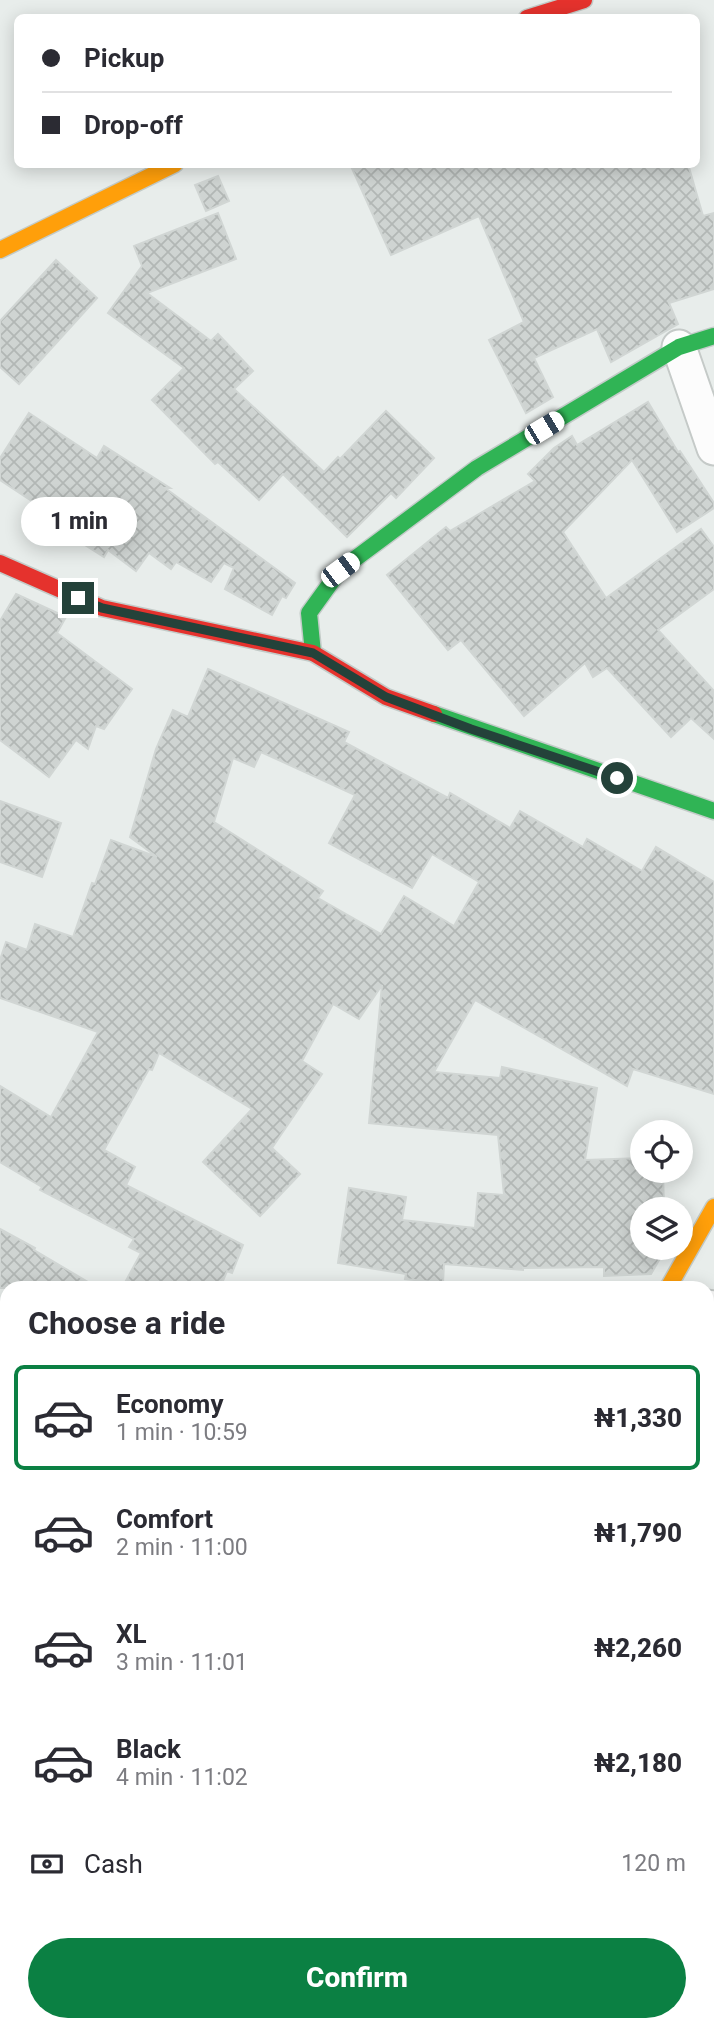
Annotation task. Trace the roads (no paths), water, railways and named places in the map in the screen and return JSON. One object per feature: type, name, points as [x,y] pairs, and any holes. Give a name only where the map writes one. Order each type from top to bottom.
[{"type":"street","points":[[540,14],[584,0]]},
{"type":"street","points":[[0,250],[167,168]]},
{"type":"street","points":[[313,653],[309,613],[340,570],[477,468],[679,347],[714,336]]},
{"type":"street","points":[[679,347],[714,448]]},
{"type":"street","points":[[0,563],[102,608],[313,653],[386,697],[471,729],[714,811]]},
{"type":"street","points":[[672,1281],[714,1207]]}]
